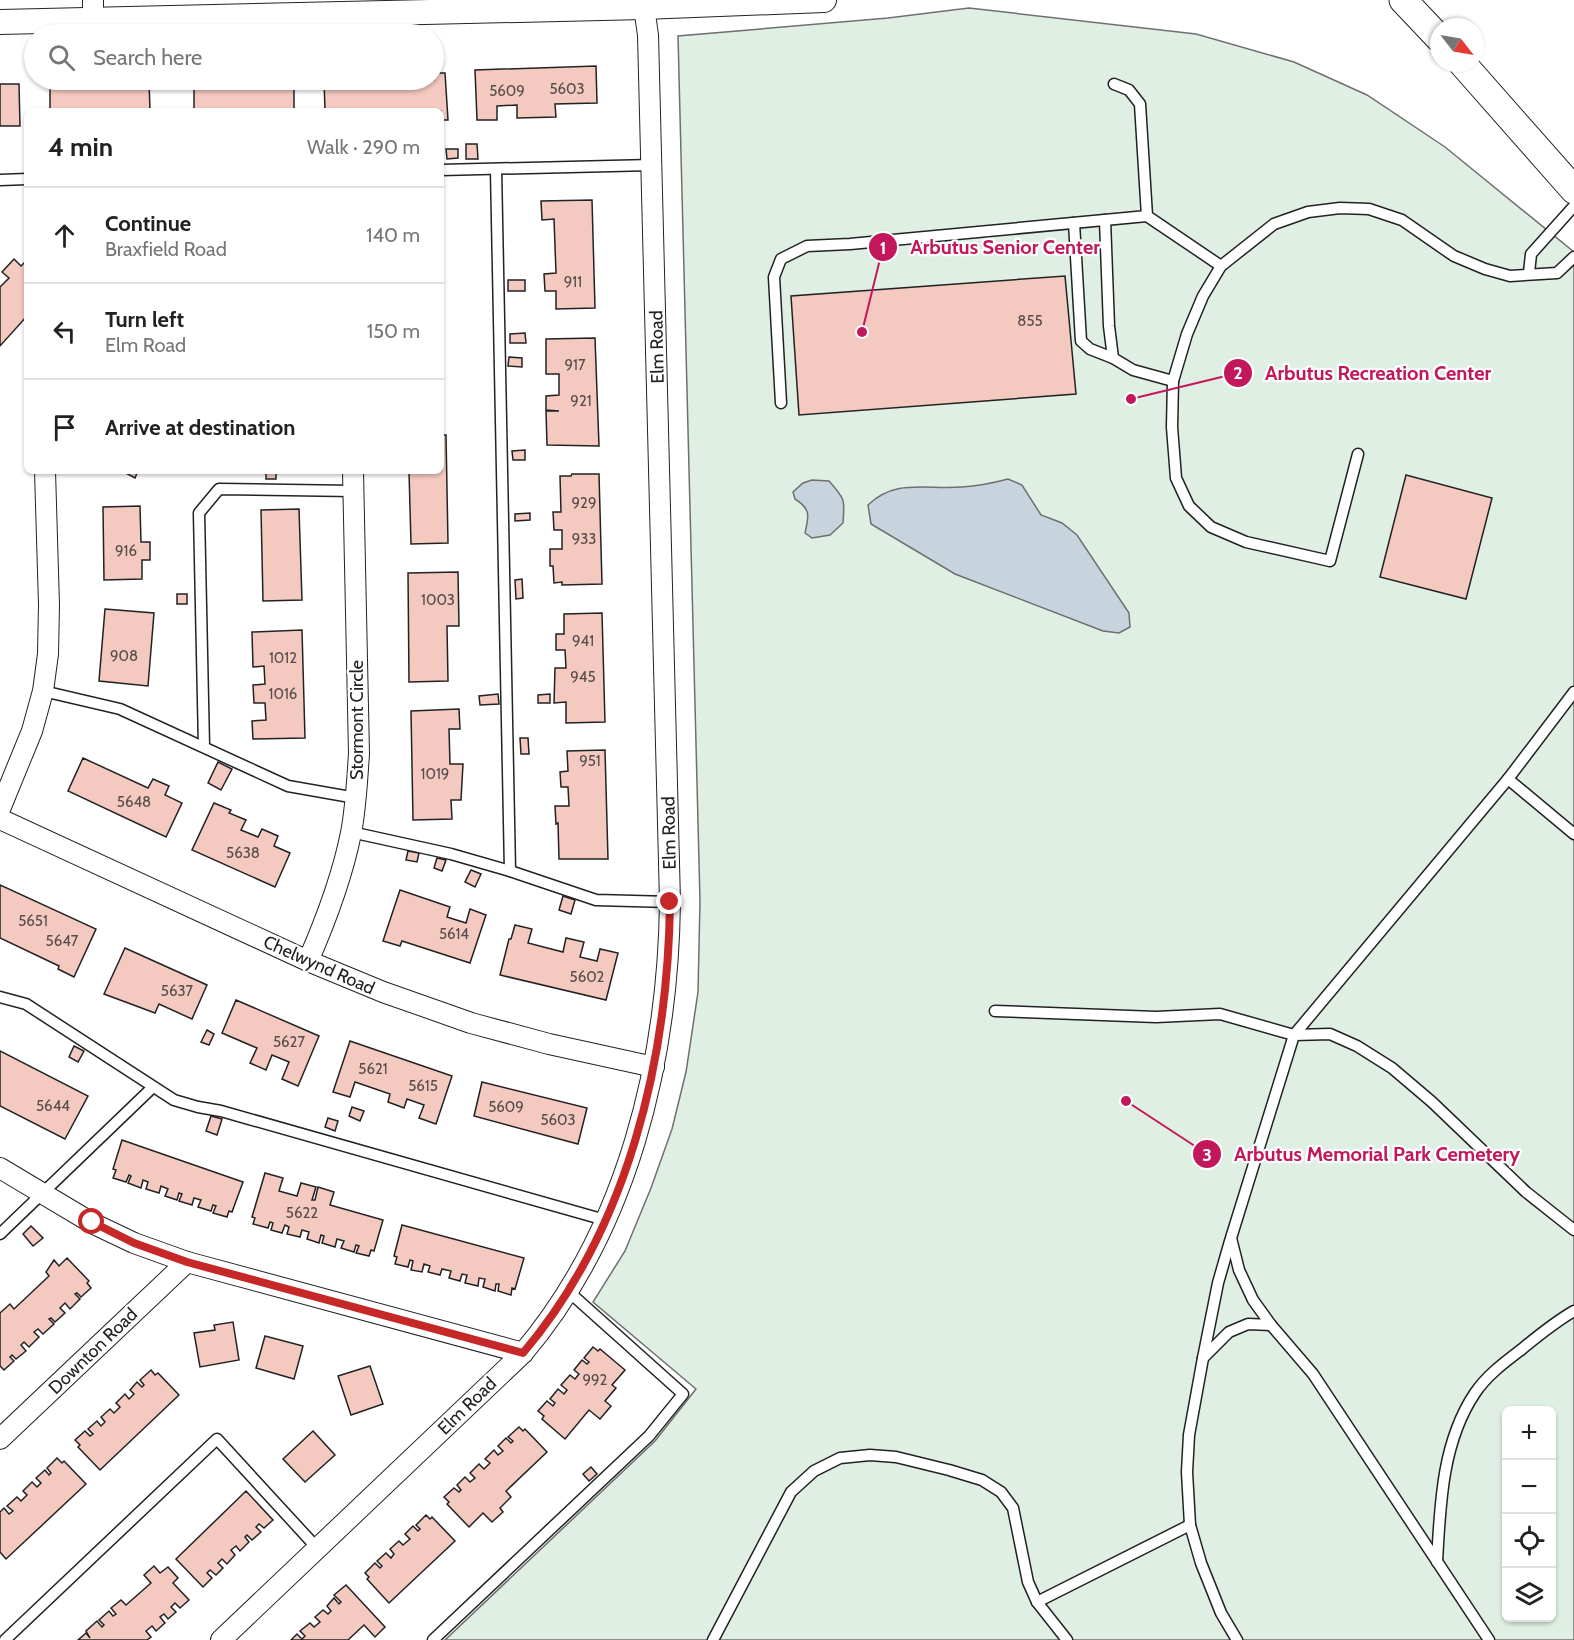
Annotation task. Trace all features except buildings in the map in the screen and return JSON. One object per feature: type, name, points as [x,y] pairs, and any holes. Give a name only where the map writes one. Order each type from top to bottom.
[{"type":"main road","points":[[1403,0],[1430,28]]},
{"type":"main road","points":[[1470,72],[1574,190]]},
{"type":"street","points":[[0,21],[93,10],[824,0]]},
{"type":"street","name":"Elm Road","points":[[221,1640],[523,1353],[546,1326],[568,1291],[605,1220],[623,1177],[642,1119],[662,1027],[667,986],[670,902],[652,165],[648,35],[644,4]]},
{"type":"street","points":[[0,809],[32,731],[43,691],[48,654],[45,474]]},
{"type":"street","name":"Stormont Circle","points":[[308,961],[327,919],[341,874],[356,798],[359,754],[353,474]]},
{"type":"street","name":"Chelwynd Road","points":[[0,819],[308,961],[383,992],[471,1023],[549,1044],[654,1067]]},
{"type":"street","points":[[0,1168],[92,1222],[134,1243],[187,1262],[523,1353]]},
{"type":"street","name":"Downton Road","points":[[0,1440],[187,1262]]},
{"type":"lane","points":[[1114,84],[1129,90],[1140,104],[1147,216]]},
{"type":"lane","points":[[444,170],[652,165]]},
{"type":"lane","points":[[496,169],[510,871]]},
{"type":"lane","points":[[0,180],[24,179]]},
{"type":"lane","points":[[1529,273],[1531,254],[1574,206]]},
{"type":"lane","points":[[1358,454],[1330,561],[1246,542],[1211,527],[1189,506],[1176,478],[1172,427],[1173,381],[1187,334],[1203,296],[1221,266],[1274,224],[1308,212],[1340,208],[1369,209],[1402,220],[1454,256],[1485,269],[1510,276],[1557,273],[1574,257]]},
{"type":"lane","points":[[781,403],[774,277],[781,259],[807,246],[1147,216],[1221,266]]},
{"type":"lane","points":[[1105,220],[1109,326],[1113,358]]},
{"type":"lane","points":[[1074,223],[1081,341],[1090,349],[1113,358],[1133,370],[1173,381]]},
{"type":"lane","points":[[204,747],[199,513],[219,489],[354,491]]},
{"type":"lane","points":[[43,691],[120,709],[288,786],[356,798]]},
{"type":"lane","points":[[1237,1640],[1221,1613],[1201,1563],[1191,1525],[1187,1472],[1189,1435],[1218,1283],[1294,1035],[1508,779],[1574,692]]},
{"type":"lane","points":[[1508,779],[1574,834]]},
{"type":"lane","points":[[351,832],[451,854],[596,900],[670,902]]},
{"type":"lane","points":[[0,997],[26,1004],[174,1100],[221,1111],[605,1220]]},
{"type":"lane","points":[[995,1011],[1156,1017],[1220,1014],[1294,1035],[1330,1034],[1357,1046],[1392,1068],[1432,1102],[1526,1192],[1574,1230]]},
{"type":"lane","points":[[0,1234],[153,1087]]},
{"type":"lane","points":[[1231,1238],[1239,1270],[1253,1300],[1313,1374],[1489,1640]]},
{"type":"lane","points":[[433,1640],[649,1436],[683,1395],[568,1291]]},
{"type":"lane","points":[[1437,1562],[1439,1521],[1446,1466],[1458,1424],[1476,1392],[1490,1375],[1558,1320],[1574,1311]]},
{"type":"lane","points":[[1203,1358],[1229,1332],[1248,1324],[1271,1325]]},
{"type":"lane","points":[[5,1640],[217,1439],[318,1549]]},
{"type":"lane","points":[[713,1640],[791,1491],[814,1471],[840,1458],[870,1455],[896,1457],[982,1480],[1001,1492],[1013,1508],[1028,1582],[1037,1602],[1067,1640]]},
{"type":"lane","points":[[1037,1602],[1191,1525]]},
{"type":"green space","points":[[969,8],[1196,34],[1294,62],[1367,95],[1445,147],[1574,252],[1574,1640],[445,1640],[655,1441],[696,1389],[593,1302],[625,1251],[672,1129],[686,1072],[698,992],[700,901],[678,36],[888,18]]},
{"type":"shaded area","points":[[1008,479],[1022,485],[1041,515],[1062,523],[1077,535],[1129,613],[1130,627],[1119,633],[1103,631],[955,574],[871,524],[868,505],[889,491],[912,487],[968,487]]},
{"type":"shaded area","points":[[812,480],[829,481],[841,496],[844,509],[843,523],[830,535],[812,538],[805,533],[808,517],[806,510],[795,499],[793,492],[803,483]]},
{"type":"place","name":"Arbutus Senior Center","points":[[862,332]]},
{"type":"place","name":"Arbutus Recreation Center","points":[[1131,399]]},
{"type":"place","name":"Arbutus Memorial Park Cemetery","points":[[1126,1101]]},
{"type":"route","points":[[92,1222],[134,1243],[187,1262],[523,1353],[546,1326],[587,1256],[623,1177],[642,1119],[662,1027],[670,951],[670,902]]}]
